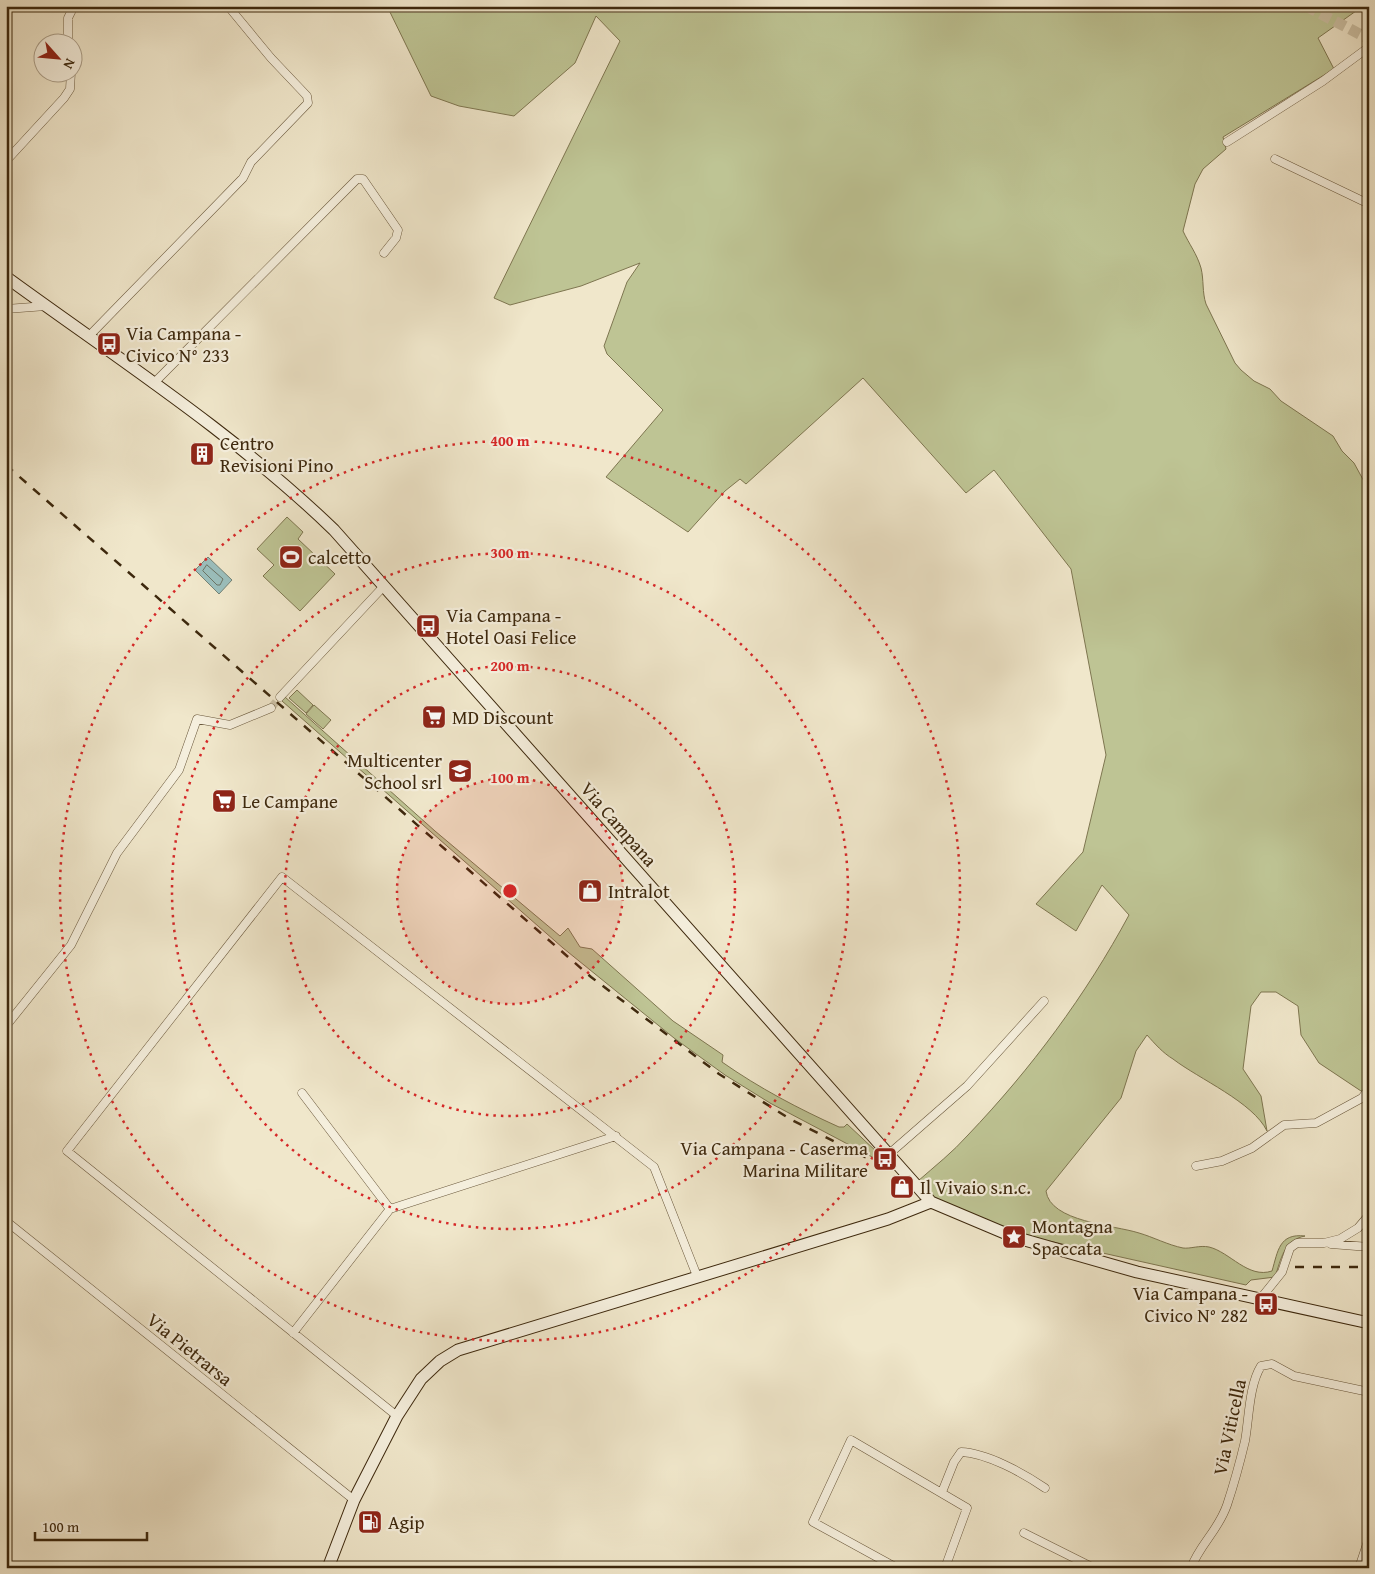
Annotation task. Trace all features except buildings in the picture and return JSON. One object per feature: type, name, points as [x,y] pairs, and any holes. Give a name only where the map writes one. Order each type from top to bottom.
[{"type":"street","points":[[68,32],[68,18],[74,6]]},
{"type":"street","points":[[89,336],[243,178],[252,162],[308,103],[307,96],[264,50],[228,6]]},
{"type":"street","points":[[1226,142],[1322,81],[1369,47]]},
{"type":"street","points":[[6,161],[64,98],[70,89],[70,82]]},
{"type":"street","points":[[1275,159],[1369,204]]},
{"type":"street","points":[[153,384],[357,179],[363,179],[398,230],[396,238],[384,253]]},
{"type":"street","name":"Via Campana","points":[[6,277],[89,336],[281,480],[334,530],[931,1202],[1023,1240],[1137,1272],[1369,1323]]},
{"type":"street","points":[[6,309],[46,306]]},
{"type":"street","points":[[280,697],[384,586]]},
{"type":"street","points":[[6,1026],[71,945],[117,853],[179,770],[197,719],[230,726],[271,708]]},
{"type":"street","points":[[397,1416],[67,1152],[282,877],[654,1167],[697,1276]]},
{"type":"street","points":[[889,1154],[966,1086],[1044,1001]]},
{"type":"street","points":[[1196,1166],[1222,1161],[1245,1152],[1284,1125],[1316,1123],[1362,1098],[1369,1089]]},
{"type":"street","points":[[302,1093],[390,1209]]},
{"type":"street","points":[[293,1333],[390,1209],[616,1136]]},
{"type":"street","points":[[328,1568],[354,1500],[397,1416],[421,1379],[440,1361],[458,1350],[888,1219],[931,1202]]},
{"type":"street","points":[[1324,1244],[1340,1239],[1358,1228],[1369,1215]]},
{"type":"street","name":"Via Pietrarsa","points":[[6,1222],[354,1500]]},
{"type":"street","points":[[1261,1298],[1282,1272],[1290,1248],[1297,1243],[1369,1247]]},
{"type":"street","name":"Via Viticella","points":[[1191,1568],[1195,1557],[1221,1522],[1228,1503],[1261,1366],[1272,1364],[1294,1376],[1369,1392]]},
{"type":"street","points":[[897,1568],[813,1522],[851,1440],[967,1508],[945,1568]]},
{"type":"street","points":[[942,1492],[954,1462],[961,1452],[976,1452],[1024,1473],[1045,1488]]},
{"type":"street","points":[[1024,1533],[1094,1568]]},
{"type":"street","points":[[1359,1568],[1369,1538]]},
{"type":"green space","points":[[387,6],[1363,6],[1318,38],[1334,69],[1223,137],[1226,149],[1203,169],[1195,184],[1183,231],[1201,268],[1206,304],[1235,363],[1254,381],[1270,389],[1281,401],[1333,436],[1342,451],[1354,463],[1366,485],[1369,512],[1369,844],[1366,849],[1369,851],[1369,1086],[1365,1091],[1361,1091],[1319,1063],[1301,1035],[1298,1006],[1276,992],[1261,992],[1251,1006],[1243,1069],[1261,1096],[1267,1131],[1250,1110],[1169,1057],[1147,1035],[1136,1051],[1121,1098],[1046,1191],[1050,1201],[1059,1210],[1071,1216],[1139,1233],[1183,1248],[1209,1247],[1255,1271],[1272,1271],[1278,1250],[1285,1240],[1290,1237],[1305,1236],[1292,1242],[1284,1251],[1275,1277],[1251,1280],[1246,1285],[1040,1239],[964,1214],[934,1199],[918,1181],[962,1141],[1014,1084],[1076,1002],[1095,974],[1129,915],[1102,885],[1076,931],[1036,904],[1083,852],[1106,755],[1071,569],[994,470],[966,493],[863,378],[746,484],[740,479],[725,491],[688,532],[606,477],[663,410],[607,354],[604,346],[627,282],[640,263],[581,286],[510,305],[494,298],[620,41],[596,16],[575,63],[514,116],[459,106],[431,96]]},
{"type":"green space","name":"calcetto","points":[[287,517],[303,532],[298,539],[335,574],[300,611],[263,576],[274,565],[257,549]]},
{"type":"green space","points":[[297,690],[313,705],[306,713],[289,698]]},
{"type":"green space","points":[[285,697],[435,831],[560,936],[568,928],[580,947],[592,949],[673,1021],[723,1055],[722,1062],[736,1072],[779,1098],[824,1120],[839,1127],[844,1127],[847,1124],[877,1152],[874,1158],[770,1103],[725,1075],[674,1038],[563,948],[282,701]]},
{"type":"green space","points":[[314,705],[331,720],[323,729],[306,714]]},
{"type":"water","points":[[208,557],[232,580],[219,594],[195,570]]},
{"type":"tunnel","points":[[1306,6],[1369,39]]},
{"type":"tunnel","points":[[271,708],[280,697]]},
{"type":"railway","points":[[6,465],[591,977],[719,1074],[790,1119],[871,1160]]},
{"type":"railway","points":[[1295,1267],[1369,1267]]},
{"type":"place","name":"Via Campana - Civico N° 233","points":[[109,344]]},
{"type":"place","name":"Centro Revisioni Pino","points":[[202,454]]},
{"type":"place","name":"calcetto","points":[[291,557]]},
{"type":"place","name":"Via Campana - Hotel Oasi Felice","points":[[428,626]]},
{"type":"place","name":"MD Discount","points":[[434,717]]},
{"type":"place","name":"Multicenter School srl","points":[[460,771]]},
{"type":"place","name":"Le Campane","points":[[224,801]]},
{"type":"place","name":"Intralot","points":[[590,891]]},
{"type":"place","name":"Via Campana - Caserma Marina Militare","points":[[885,1159]]},
{"type":"place","name":"Il Vivaio s.n.c.","points":[[902,1187]]},
{"type":"place","name":"Montagna Spaccata","points":[[1014,1237]]},
{"type":"place","name":"Via Campana - Civico N° 282","points":[[1266,1304]]},
{"type":"place","name":"Agip","points":[[370,1522]]}]
